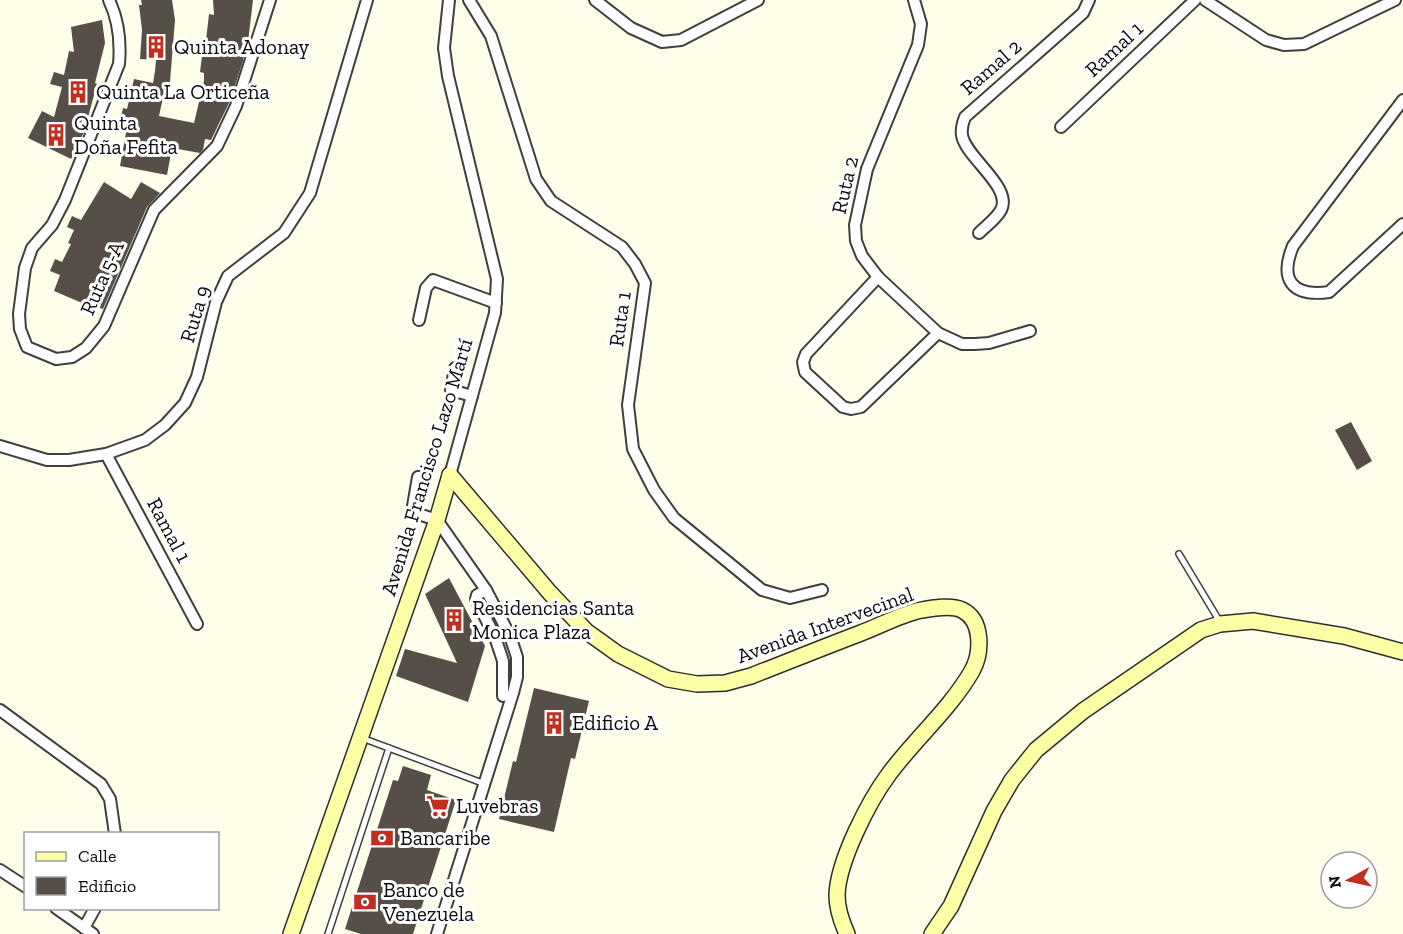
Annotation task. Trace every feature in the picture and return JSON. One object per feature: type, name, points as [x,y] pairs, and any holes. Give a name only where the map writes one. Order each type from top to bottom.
[{"type":"main road","name":"Avenida Francisco Lazo Martí","points":[[291,934],[437,520],[450,475]]},
{"type":"main road","name":"Avenida Intervecinal","points":[[450,475],[586,632],[618,654],[668,679],[697,684],[725,683],[751,676],[915,612],[953,608],[962,610],[971,618],[977,627],[979,650],[973,669],[949,703],[888,775],[855,834],[840,877],[837,894],[847,934]]},
{"type":"main road","points":[[932,934],[951,906],[1012,780],[1036,750],[1083,711],[1201,630],[1220,624],[1253,621],[1344,636],[1403,652]]},
{"type":"street","name":"Ruta 5-A","points":[[109,0],[116,15],[121,42],[119,64],[65,200],[51,225],[32,248],[21,290],[20,329],[27,347],[56,359],[72,357],[87,348],[104,326],[154,210],[217,146],[236,106],[270,0]]},
{"type":"street","name":"Ruta 9","points":[[0,446],[47,460],[69,460],[106,453],[145,440],[165,425],[185,403],[197,377],[216,302],[228,276],[284,233],[310,193],[367,0]]},
{"type":"street","name":"Avenida Francisco Lazo Martí","points":[[449,0],[444,48],[448,76],[497,279],[495,313],[450,475]]},
{"type":"street","name":"Ruta 1","points":[[469,0],[491,36],[536,179],[551,201],[622,247],[635,264],[645,283],[628,405],[633,449],[654,490],[674,518],[762,590],[790,598],[822,590]]},
{"type":"street","points":[[595,0],[631,28],[662,42],[681,40],[758,0]]},
{"type":"street","name":"Ruta 2","points":[[914,0],[921,24],[918,45],[867,169],[855,225],[856,241],[862,256],[878,277],[938,333],[962,344],[975,344],[989,343],[1030,331]]},
{"type":"street","name":"Ramal 2","points":[[979,233],[1000,212],[1003,201],[1000,189],[965,144],[962,134],[965,117],[1083,13],[1089,0]]},
{"type":"street","name":"Ramal 1","points":[[1061,127],[1195,0]]},
{"type":"street","points":[[1205,0],[1266,40],[1284,45],[1304,44],[1395,0]]},
{"type":"street","points":[[1403,100],[1293,246],[1286,263],[1290,280],[1298,291],[1313,295],[1329,292],[1403,224]]},
{"type":"street","points":[[878,277],[806,354],[803,367],[812,379],[843,407],[861,407],[938,333]]},
{"type":"street","points":[[419,320],[426,288],[433,280],[496,303]]},
{"type":"street","points":[[455,368],[451,390],[472,396]]},
{"type":"street","name":"Ramal 1","points":[[106,453],[197,624]]},
{"type":"street","points":[[417,477],[412,512],[437,520],[486,590],[510,636],[517,657],[517,677],[437,934]]},
{"type":"street","points":[[486,590],[477,595],[476,599],[495,637],[503,661],[503,696]]},
{"type":"street","points":[[0,710],[101,784],[110,799],[115,832]]},
{"type":"street","points":[[0,870],[24,886]]},
{"type":"street","points":[[58,910],[89,931],[95,910]]},
{"type":"lane","points":[[1179,554],[1220,624]]},
{"type":"lane","points":[[360,737],[484,784]]},
{"type":"lane","points":[[328,934],[389,748]]},
{"type":"building","points":[[141,0],[172,0],[175,20],[170,82],[167,94],[164,93],[159,116],[194,123],[204,81],[204,73],[200,72],[209,14],[214,15],[213,0],[253,0],[248,42],[246,42],[243,61],[229,103],[211,140],[205,139],[203,150],[200,153],[172,148],[167,175],[120,166],[126,133],[118,132],[123,108],[127,109],[134,79],[153,83],[155,71],[156,60],[140,59],[142,30],[139,5],[142,5]]},
{"type":"building","points":[[102,20],[105,43],[95,83],[97,84],[84,132],[71,159],[28,138],[42,111],[54,117],[62,87],[50,84],[54,72],[64,75],[69,51],[74,52],[71,27]]},
{"type":"building","points":[[104,182],[131,199],[141,182],[160,193],[147,207],[103,309],[54,291],[60,275],[50,271],[55,259],[62,262],[71,244],[68,243],[74,230],[67,227],[72,216],[81,220]]},
{"type":"building","points":[[1351,422],[1372,461],[1357,470],[1335,430]]},
{"type":"building","name":"Residencias Santa Monica Plaza","points":[[449,578],[485,646],[468,702],[396,676],[405,649],[457,663],[425,594]]},
{"type":"building","points":[[534,688],[589,701],[575,759],[571,758],[554,832],[499,819]]},
{"type":"building","points":[[403,766],[431,775],[427,790],[456,800],[413,934],[361,934],[345,929],[393,780],[398,781]]},
{"type":"place","name":"Quinta Adonay","points":[[156,47]]},
{"type":"place","name":"Quinta La Orticeña","points":[[78,92]]},
{"type":"place","name":"Quinta Doña Fefita","points":[[56,135]]},
{"type":"place","name":"Residencias Santa Monica Plaza","points":[[454,620]]},
{"type":"place","name":"Edificio A","points":[[554,723]]},
{"type":"place","name":"Luvebras","points":[[438,806]]},
{"type":"place","name":"Bancaribe","points":[[382,838]]},
{"type":"place","name":"Banco de Venezuela","points":[[365,902]]}]
